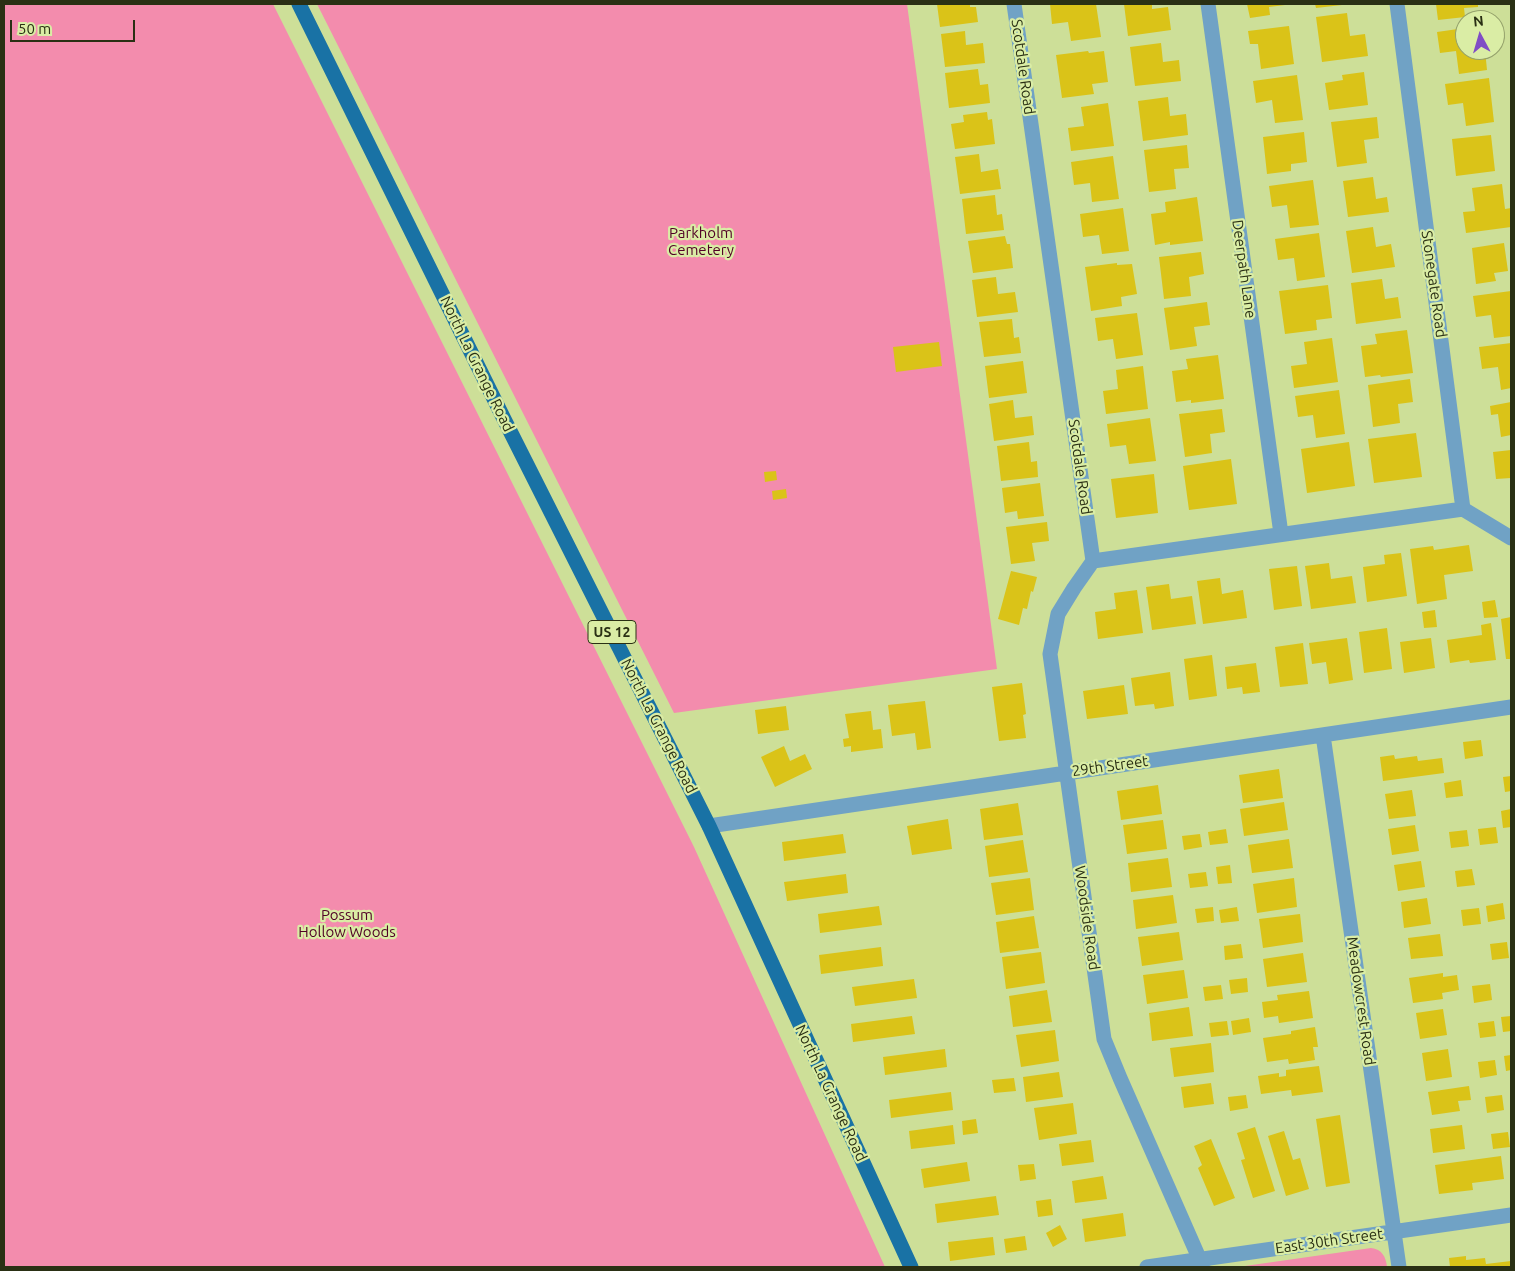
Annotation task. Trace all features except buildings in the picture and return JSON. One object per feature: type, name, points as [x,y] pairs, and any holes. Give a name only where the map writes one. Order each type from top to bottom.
[{"type":"main road","name":"North La Grange Road","points":[[299,4],[498,407],[709,826],[911,1267]]},
{"type":"street","name":"Scotdale Road","points":[[1014,4],[1093,561]]},
{"type":"street","name":"Deerpath Lane","points":[[1208,4],[1281,534]]},
{"type":"street","name":"Stonegate Road","points":[[1397,4],[1463,509]]},
{"type":"street","points":[[1093,561],[1463,509],[1511,538]]},
{"type":"street","name":"Woodside Road","points":[[1093,561],[1058,614],[1050,654],[1104,1040],[1202,1263]]},
{"type":"street","name":"29th Street","points":[[709,826],[1511,707]]},
{"type":"street","name":"Meadowcrest Road","points":[[1324,735],[1399,1267]]},
{"type":"street","name":"East 30th Street","points":[[1147,1267],[1202,1263],[1511,1215]]},
{"type":"green space","name":"Possum Hollow Woods","points":[[4,4],[273,4],[694,847],[885,1267],[4,1267]]},
{"type":"green space","name":"Parkholm Cemetery","points":[[317,4],[907,4],[997,669],[674,713]]},
{"type":"green space","points":[[1371,1248],[1383,1254],[1387,1267],[1238,1267]]}]
